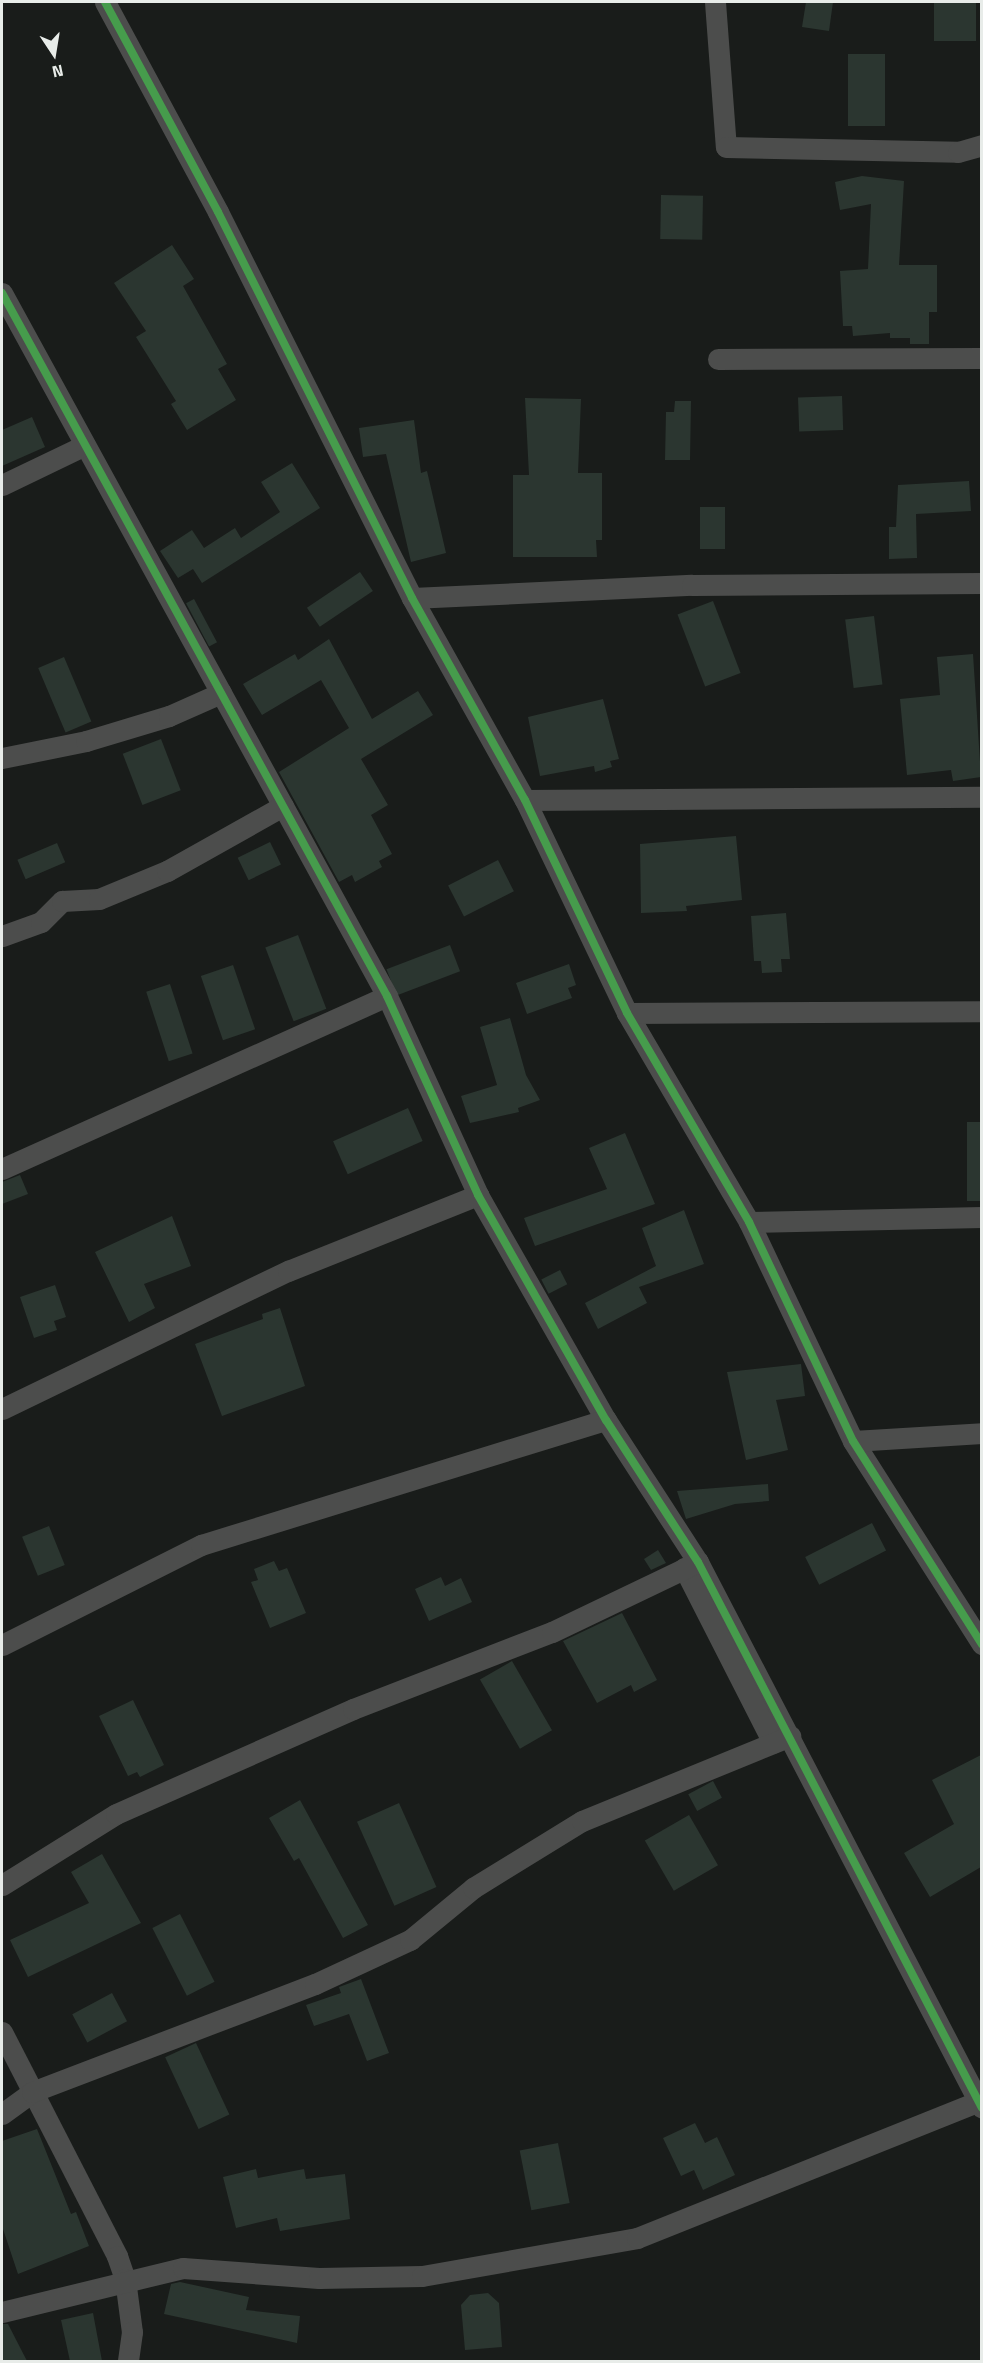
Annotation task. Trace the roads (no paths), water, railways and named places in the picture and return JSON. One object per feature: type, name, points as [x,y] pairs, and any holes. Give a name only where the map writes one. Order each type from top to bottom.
[{"type":"street","points":[[105,2],[218,212],[412,597],[525,801],[627,1013],[749,1222],[853,1441],[981,1641]]},
{"type":"street","points":[[716,2],[726,147],[958,152],[981,145]]},
{"type":"street","points":[[2,293],[387,996],[478,1195],[691,1565],[781,1739],[980,2105],[637,2238],[422,2276],[318,2278],[183,2268],[125,2279],[2,2312]]},
{"type":"street","points":[[718,359],[981,358]]},
{"type":"street","points":[[2,485],[85,445]]},
{"type":"street","points":[[412,597],[692,585],[981,584]]},
{"type":"street","points":[[2,758],[86,741],[169,716],[221,693]]},
{"type":"street","points":[[525,801],[981,797]]},
{"type":"street","points":[[2,936],[41,922],[62,901],[99,899],[167,871],[283,806]]},
{"type":"street","points":[[2,1169],[387,996]]},
{"type":"street","points":[[627,1013],[981,1011]]},
{"type":"street","points":[[2,1409],[288,1271],[478,1195]]},
{"type":"street","points":[[749,1222],[981,1217]]},
{"type":"street","points":[[2,1645],[201,1545],[606,1420]]},
{"type":"street","points":[[853,1441],[981,1433]]},
{"type":"street","points":[[2,1885],[116,1814],[353,1709],[552,1632],[691,1565]]},
{"type":"street","points":[[2,2114],[32,2092],[315,1984],[410,1940],[473,1888],[582,1821],[781,1739]]},
{"type":"street","points":[[2,2032],[125,2279],[132,2331],[128,2361]]}]
